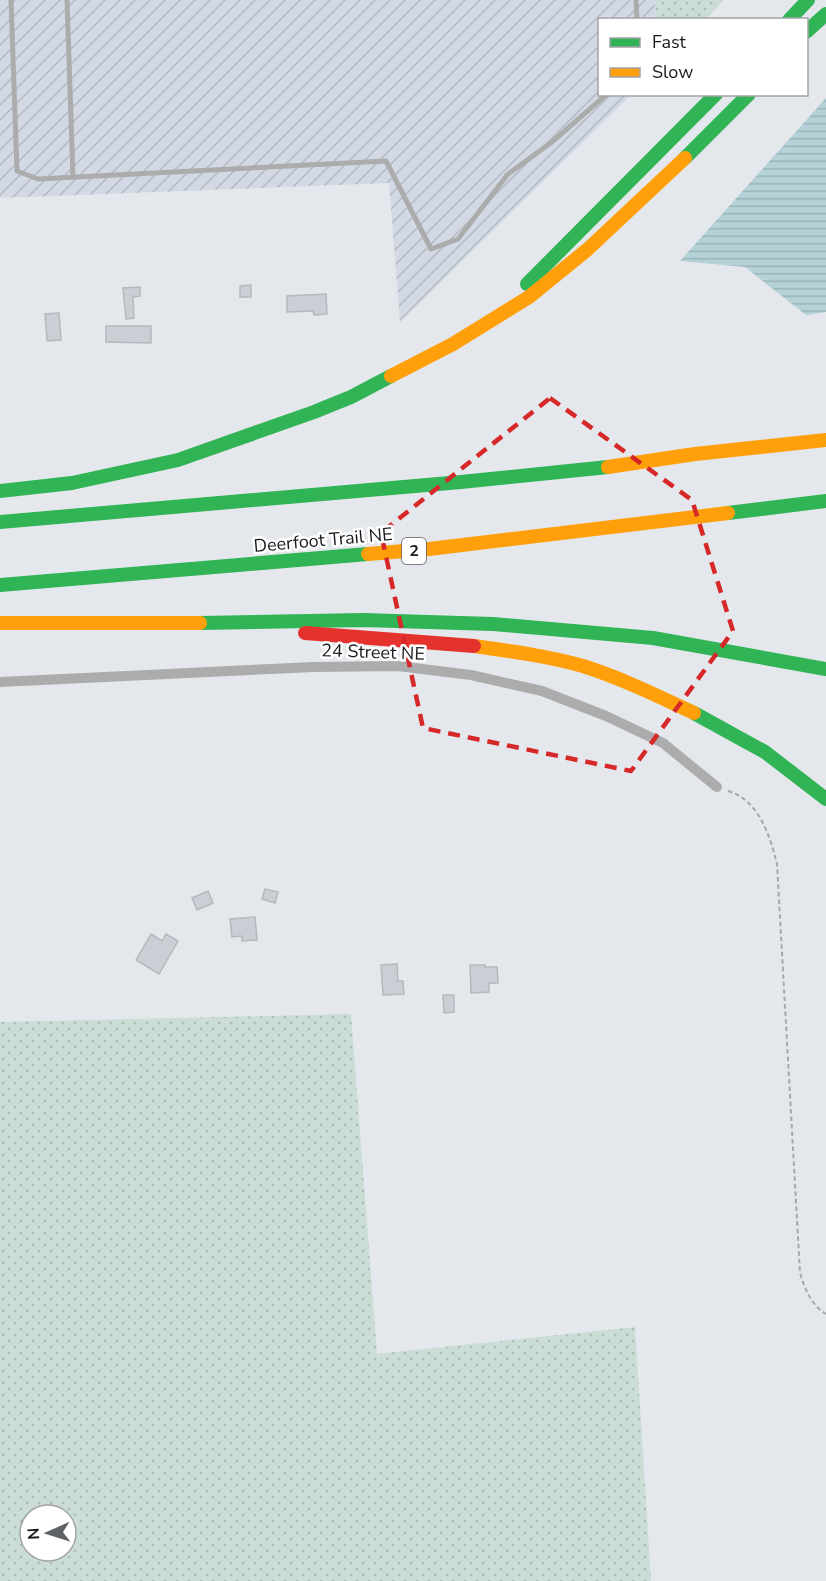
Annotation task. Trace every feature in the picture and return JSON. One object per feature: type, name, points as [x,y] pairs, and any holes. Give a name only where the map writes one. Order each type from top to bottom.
[{"type":"highway","points":[[791,18],[808,0]]},
{"type":"highway","points":[[808,31],[826,14]]},
{"type":"highway","points":[[453,344],[533,278],[714,96]]},
{"type":"highway","points":[[0,491],[72,483],[178,460],[323,408],[371,387],[453,344],[529,297],[588,249],[720,125],[747,96]]},
{"type":"highway","points":[[0,522],[461,483],[826,440]]},
{"type":"highway","name":"Deerfoot Trail NE","points":[[0,585],[429,549],[826,501]]},
{"type":"highway","points":[[0,623],[153,624],[363,620],[493,624],[653,638],[826,669]]},
{"type":"highway","points":[[153,624],[456,644],[572,664],[611,676],[709,719],[778,760],[826,799]]},
{"type":"street","name":"24 Street NE","points":[[0,682],[314,667],[398,666],[471,675],[542,691],[616,720],[663,743],[717,787]]},
{"type":"lane","points":[[11,0],[17,171],[38,179],[386,161],[431,249],[458,239],[508,174],[552,142],[605,96]]},
{"type":"lane","points":[[68,0],[74,177]]},
{"type":"lane","points":[[636,0],[637,18]]},
{"type":"path","points":[[717,787],[745,798],[756,811],[769,837],[777,864],[800,1273],[811,1300],[826,1314]]},
{"type":"highlighted area","points":[[550,398],[692,500],[733,631],[631,771],[423,728],[381,533]]},
{"type":"shaded area","points":[[0,0],[655,0],[656,18],[598,18],[598,96],[630,96],[400,322],[389,183],[0,198]]},
{"type":"shaded area","points":[[655,0],[724,0],[707,18],[656,18]]},
{"type":"shaded area","points":[[351,1014],[377,1354],[635,1327],[651,1581],[0,1581],[0,1022]]},
{"type":"water","points":[[826,98],[826,312],[806,315],[745,267],[680,261]]},
{"type":"building","points":[[251,285],[251,297],[240,297],[240,286]]},
{"type":"building","points":[[140,287],[140,296],[133,297],[134,318],[126,319],[123,288]]},
{"type":"building","points":[[326,294],[327,314],[314,315],[313,311],[287,312],[287,296]]},
{"type":"building","points":[[59,313],[61,340],[47,341],[45,314]]},
{"type":"building","points":[[106,326],[151,326],[151,343],[106,342]]},
{"type":"building","points":[[265,889],[278,892],[275,903],[262,899]]},
{"type":"building","points":[[208,891],[213,903],[197,910],[192,898]]},
{"type":"building","points":[[255,917],[257,940],[242,941],[242,936],[232,937],[230,919]]},
{"type":"building","points":[[151,934],[162,941],[166,934],[178,941],[159,974],[136,960]]},
{"type":"building","points":[[397,964],[398,981],[403,981],[404,994],[383,995],[381,965]]},
{"type":"building","points":[[470,965],[497,967],[498,983],[489,983],[489,992],[471,993]]},
{"type":"building","points":[[443,995],[454,995],[454,1012],[444,1013]]},
{"type":"traffic: fast","points":[[791,18],[808,0]]},
{"type":"traffic: fast","points":[[808,30],[826,14]]},
{"type":"traffic: fast","points":[[527,284],[714,96]]},
{"type":"traffic: fast","points":[[685,158],[747,96]]},
{"type":"traffic: fast","points":[[0,491],[72,483],[178,460],[314,412],[351,397],[391,376]]},
{"type":"traffic: fast","points":[[0,522],[608,467]]},
{"type":"traffic: fast","points":[[728,513],[826,501]]},
{"type":"traffic: fast","points":[[0,585],[368,554]]},
{"type":"traffic: fast","points":[[200,623],[363,620],[493,624],[653,638],[826,669]]},
{"type":"traffic: fast","points":[[694,713],[765,752],[826,799]]},
{"type":"traffic: slow","points":[[391,376],[453,344],[529,297],[588,249],[685,158]]},
{"type":"traffic: slow","points":[[608,467],[695,454],[826,440]]},
{"type":"traffic: slow","points":[[368,554],[429,549],[728,513]]},
{"type":"traffic: slow","points":[[0,623],[200,623]]},
{"type":"traffic: slow","points":[[474,646],[583,666],[694,713]]},
{"type":"traffic: jam","points":[[305,633],[474,646]]}]
